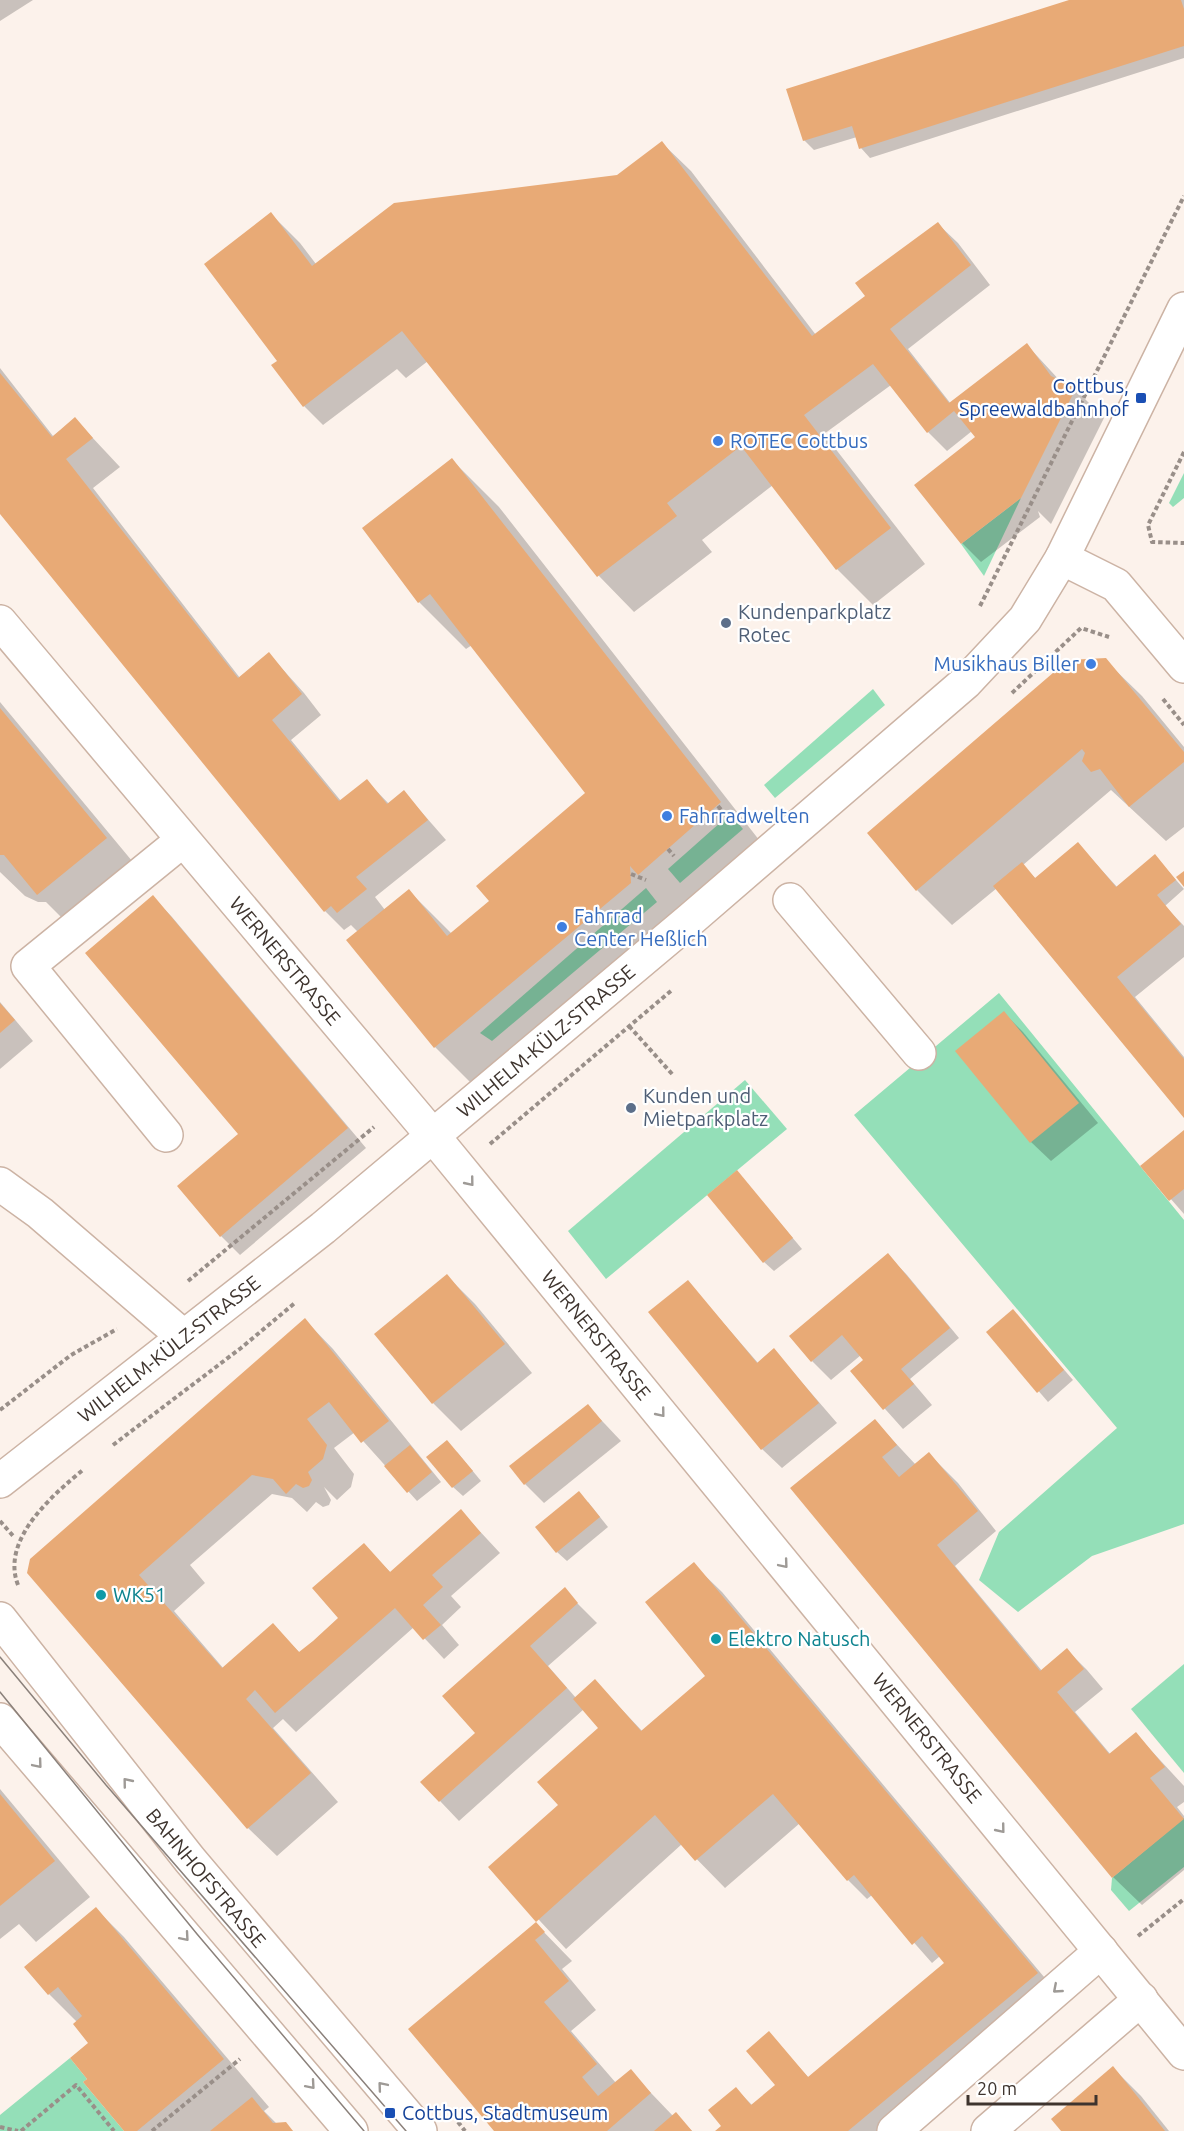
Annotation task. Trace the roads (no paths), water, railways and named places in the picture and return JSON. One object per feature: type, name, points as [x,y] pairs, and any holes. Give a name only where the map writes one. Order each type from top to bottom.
[{"type":"street","name":"WILHELM-KÜLZ-STRASSE","points":[[0,1481],[184,1337],[433,1136],[966,682],[1025,619],[1062,558],[1184,309]]},
{"type":"street","points":[[1062,558],[1116,585],[1184,666]]},
{"type":"street","name":"WERNERSTRASSE","points":[[0,622],[433,1136],[1184,2053]]},
{"type":"street","points":[[166,1135],[28,966],[183,840]]},
{"type":"street","points":[[790,900],[919,1053]]},
{"type":"street","points":[[0,1184],[50,1233],[152,1309],[184,1337]]},
{"type":"street","name":"BAHNHOFSTRASSE","points":[[0,1619],[190,1860],[420,2131]]},
{"type":"street","points":[[0,1720],[351,2131]]},
{"type":"street","points":[[894,2131],[1101,1951]]},
{"type":"street","points":[[988,2131],[1141,1999]]},
{"type":"tram line","points":[[0,1657],[106,1785],[406,2131]]},
{"type":"tram line","points":[[0,1692],[197,1934],[364,2131]]},
{"type":"place","name":"Cottbus, Spreewaldbahnhof","points":[[1141,398]]},
{"type":"place","name":"ROTEC Cottbus","points":[[718,441]]},
{"type":"place","name":"Kundenparkplatz Rotec","points":[[726,623]]},
{"type":"place","name":"Musikhaus Biller","points":[[1091,664]]},
{"type":"place","name":"Fahrradwelten","points":[[667,816]]},
{"type":"place","name":"Fahrrad Center Heßlich","points":[[562,927]]},
{"type":"place","name":"Kunden und Mietparkplatz","points":[[631,1108]]},
{"type":"place","name":"WK51","points":[[101,1595]]},
{"type":"place","name":"Elektro Natusch","points":[[716,1639]]},
{"type":"place","name":"Cottbus, Stadtmuseum","points":[[390,2113]]}]
